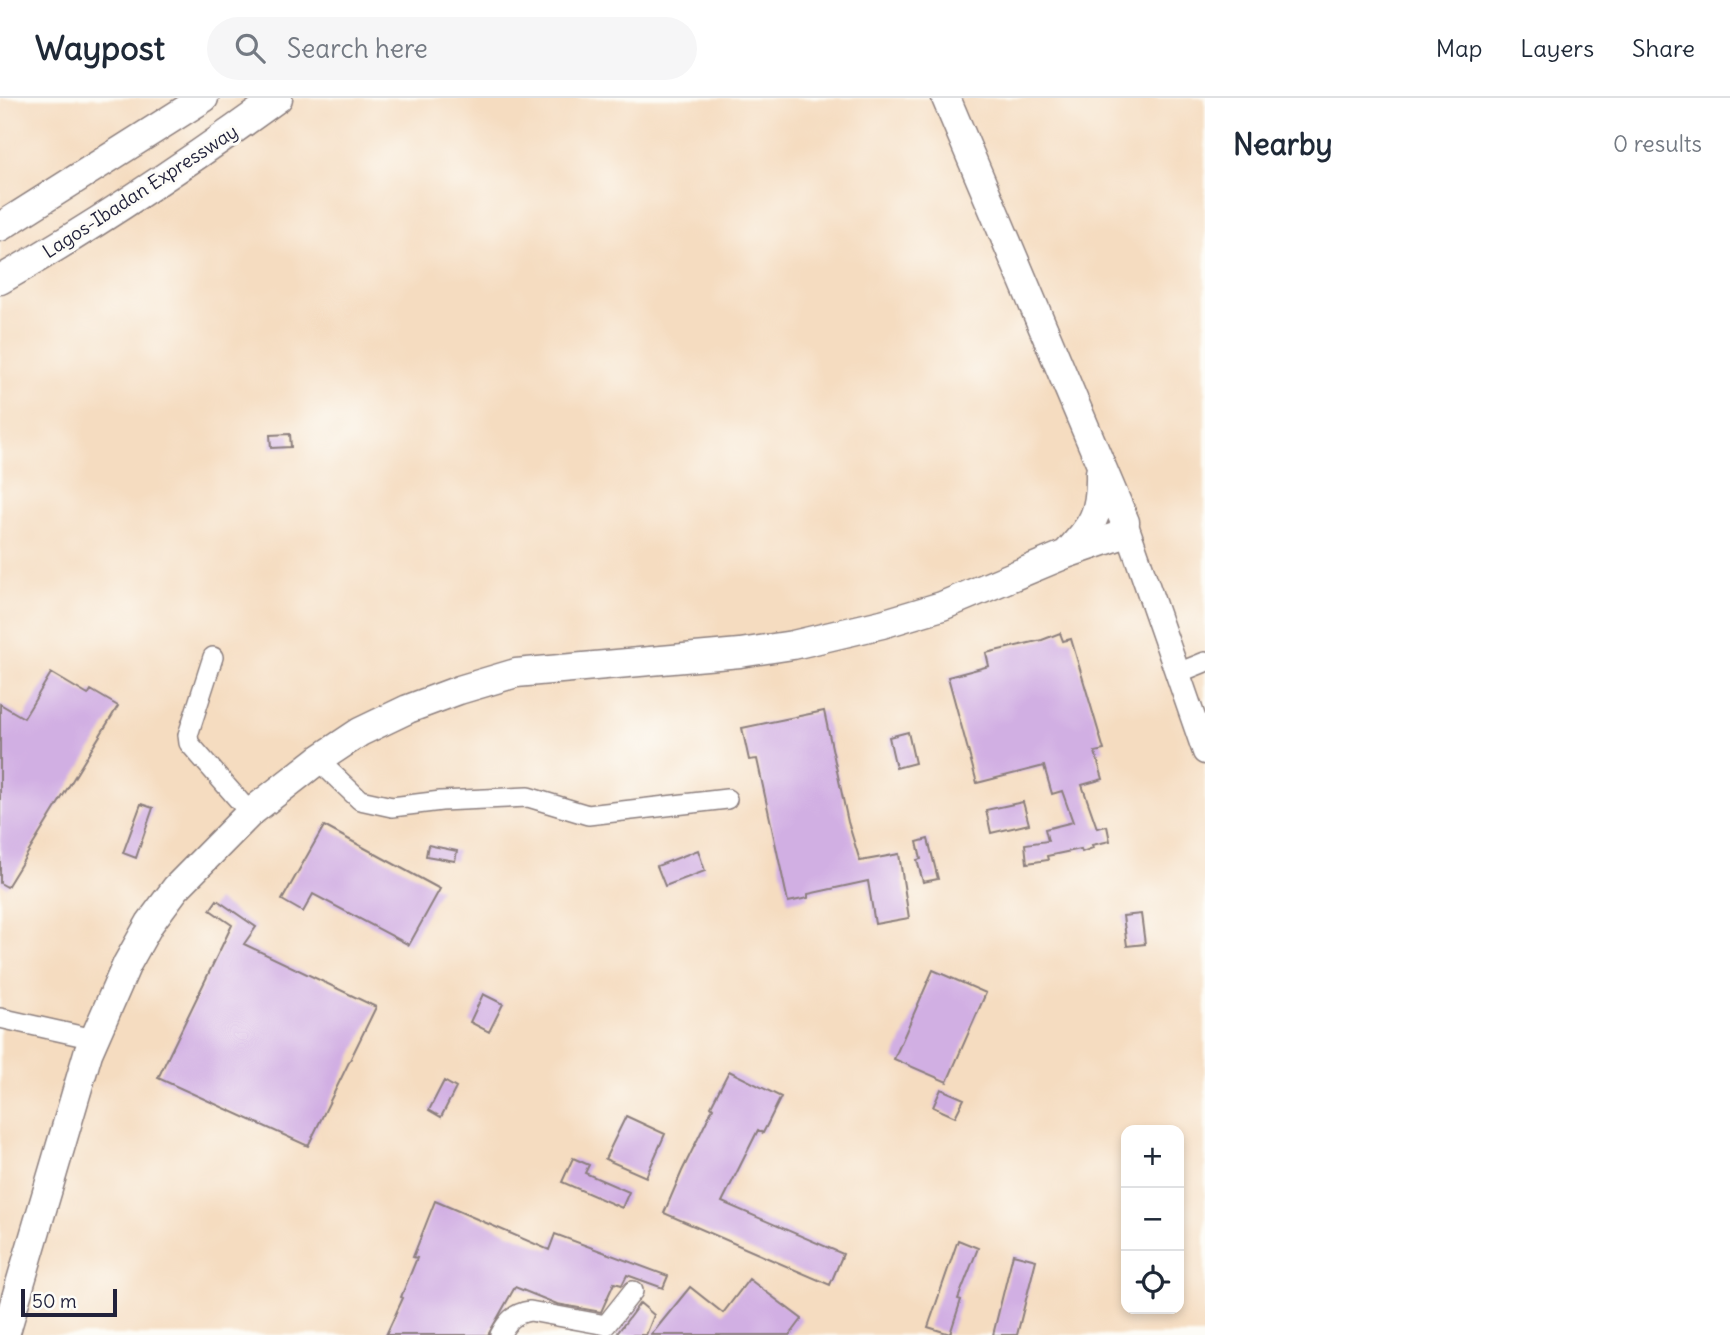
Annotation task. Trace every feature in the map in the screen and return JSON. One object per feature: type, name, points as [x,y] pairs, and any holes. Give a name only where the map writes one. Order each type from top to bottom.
[{"type":"highway","points":[[0,227],[204,98]]},
{"type":"highway","name":"Lagos-Ibadan Expressway","points":[[0,279],[52,250],[186,164],[278,98]]},
{"type":"highway","points":[[5,1335],[94,1039],[127,964],[150,923],[176,888],[250,813],[318,760],[360,732],[408,709],[458,690],[516,673],[740,653],[793,645],[883,624],[942,606],[1066,554],[1116,538],[1124,530],[1125,522],[946,98]]},
{"type":"highway","points":[[1066,554],[1085,533],[1099,506],[1099,464]]},
{"type":"main road","points":[[1125,522],[1205,752]]},
{"type":"street","points":[[213,657],[188,735],[189,743],[250,813]]},
{"type":"street","points":[[1178,673],[1205,662]]},
{"type":"street","points":[[318,760],[360,800],[392,807],[441,801],[528,797],[588,815],[727,799]]},
{"type":"street","points":[[0,1018],[94,1039]]},
{"type":"street","points":[[500,1335],[512,1318],[520,1312],[530,1311],[606,1325],[633,1291]]},
{"type":"building","points":[[290,434],[291,447],[271,448],[270,435]]},
{"type":"building","points":[[1060,633],[1063,641],[1071,639],[1104,750],[1095,752],[1103,779],[1082,785],[1097,828],[1107,826],[1110,841],[1092,845],[1093,848],[1082,852],[1081,849],[1047,856],[1048,860],[1027,863],[1025,844],[1048,841],[1045,829],[1073,822],[1062,791],[1052,794],[1044,766],[977,783],[948,677],[989,666],[986,653]]},
{"type":"building","points":[[51,673],[88,695],[91,690],[118,706],[7,887],[0,883],[0,704],[24,718]]},
{"type":"building","points":[[824,711],[848,822],[860,861],[899,854],[909,918],[875,924],[868,881],[808,894],[808,898],[788,902],[757,759],[749,760],[742,728]]},
{"type":"building","points":[[908,732],[915,763],[896,768],[889,737]]},
{"type":"building","points":[[1023,802],[1029,824],[991,833],[986,810]]},
{"type":"building","points":[[141,804],[153,808],[136,858],[123,853]]},
{"type":"building","points":[[324,826],[440,889],[409,945],[313,894],[303,912],[282,900]]},
{"type":"building","points":[[928,839],[938,879],[923,882],[917,860],[921,859],[917,842]]},
{"type":"building","points":[[428,845],[457,851],[455,861],[426,856]]},
{"type":"building","points":[[698,850],[705,871],[665,886],[657,866]]},
{"type":"building","points":[[217,900],[256,927],[244,944],[376,1007],[308,1146],[158,1078],[232,925],[210,910]]},
{"type":"building","points":[[1141,914],[1145,944],[1127,946],[1123,916]]},
{"type":"building","points":[[933,970],[986,993],[947,1082],[894,1059]]},
{"type":"building","points":[[483,994],[503,1004],[489,1032],[470,1022]]},
{"type":"building","points":[[729,1071],[781,1097],[763,1133],[758,1130],[722,1202],[843,1254],[830,1285],[664,1213]]},
{"type":"building","points":[[444,1081],[456,1088],[441,1117],[429,1110]]},
{"type":"building","points":[[941,1089],[964,1099],[955,1117],[933,1107]]},
{"type":"building","points":[[626,1116],[665,1134],[646,1177],[605,1159]]},
{"type":"building","points":[[573,1158],[589,1165],[585,1173],[629,1192],[622,1208],[562,1182]]},
{"type":"building","points":[[435,1201],[549,1250],[555,1234],[668,1276],[663,1288],[627,1275],[622,1285],[614,1283],[601,1312],[557,1304],[515,1287],[488,1335],[386,1335],[403,1298],[401,1297],[417,1258],[413,1257]]},
{"type":"building","points":[[958,1240],[978,1248],[958,1299],[961,1300],[950,1334],[928,1327]]},
{"type":"building","points":[[1013,1254],[1036,1260],[1017,1335],[993,1335]]},
{"type":"building","points":[[749,1279],[802,1319],[790,1335],[651,1335],[690,1287],[723,1313]]},
{"type":"building","points":[[640,1303],[654,1315],[646,1335],[616,1335]]}]
